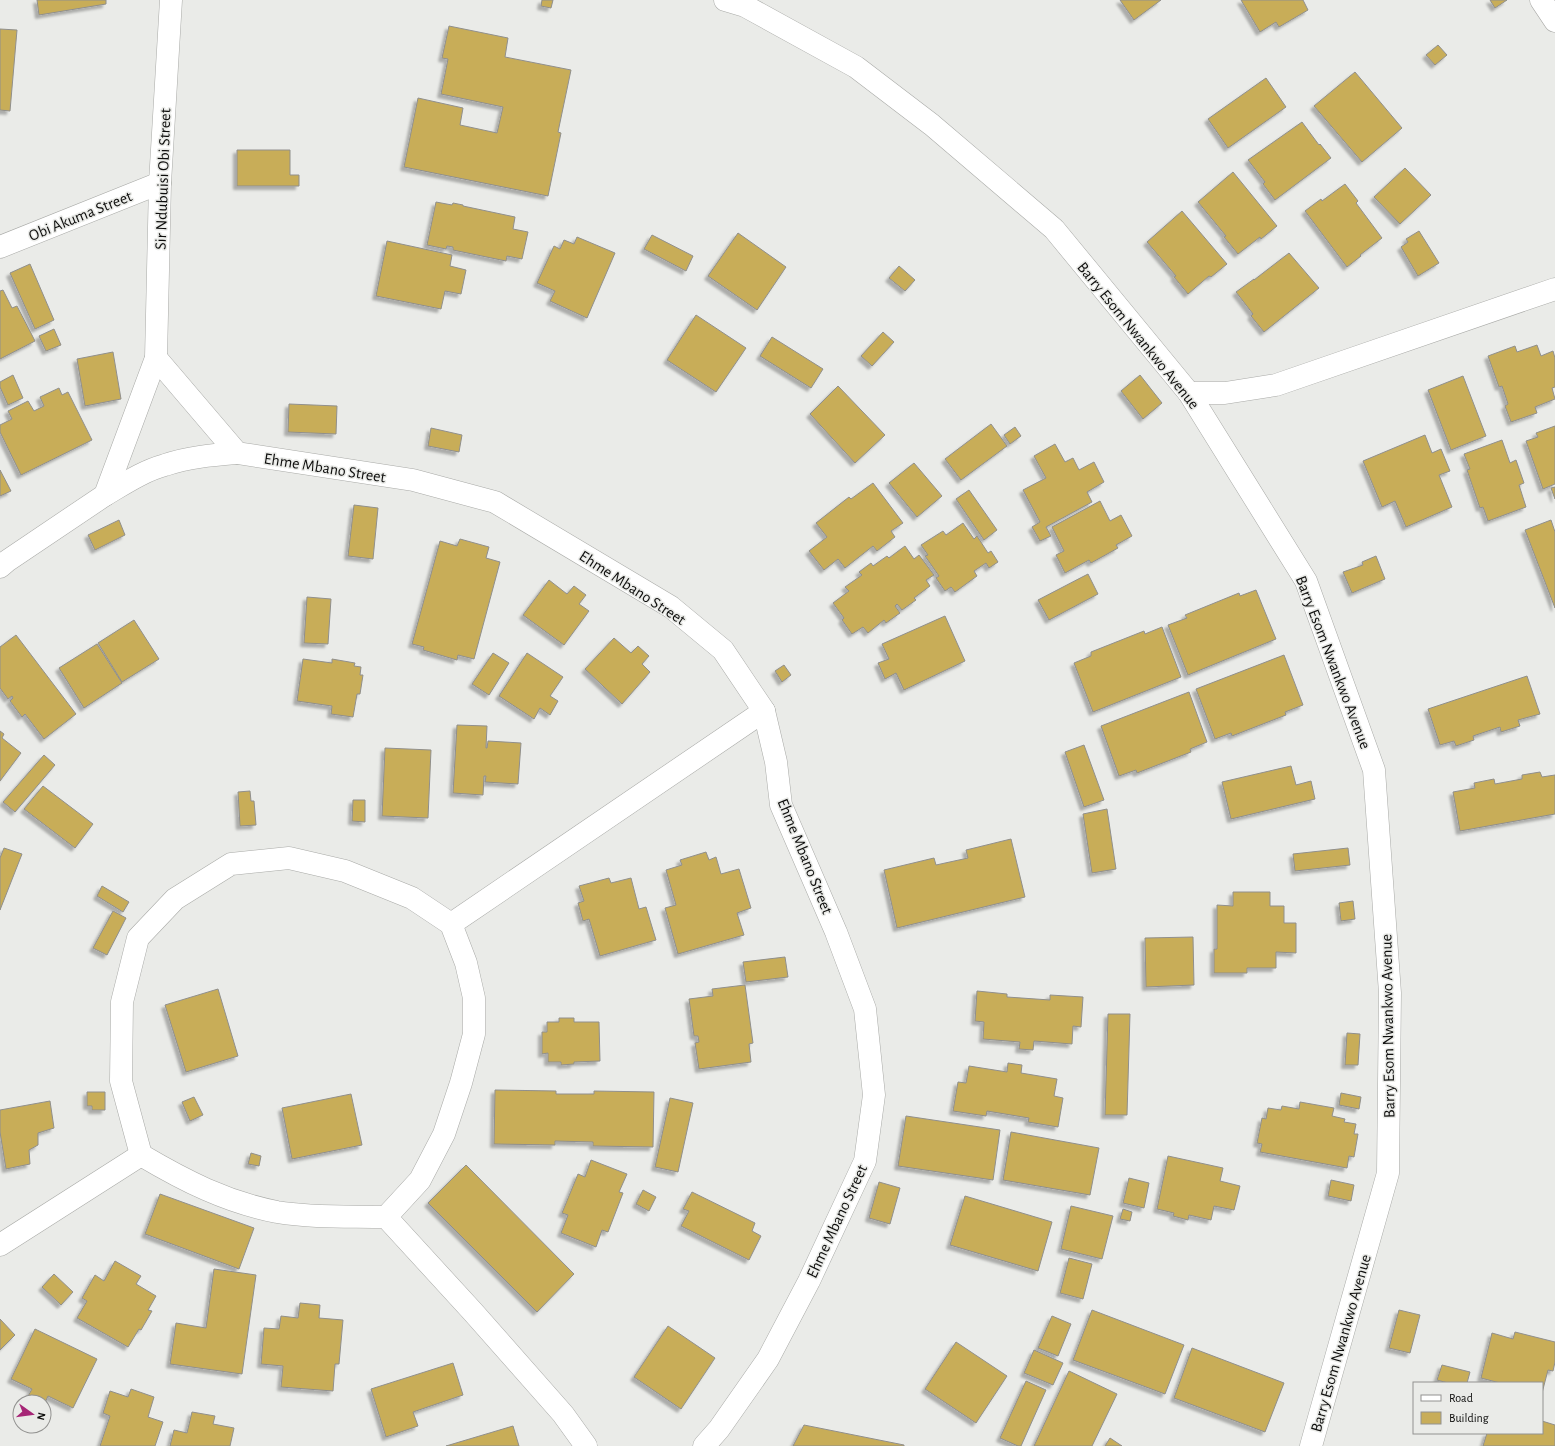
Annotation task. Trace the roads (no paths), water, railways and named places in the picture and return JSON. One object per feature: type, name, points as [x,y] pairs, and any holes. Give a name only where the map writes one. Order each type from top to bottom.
[{"type":"street","name":"Sir Ndubuisi Obi Street","points":[[105,495],[156,358],[160,183],[171,0]]},
{"type":"street","points":[[1541,0],[1555,21]]},
{"type":"street","name":"Barry Esom Nwankwo Avenue","points":[[739,2],[856,67],[932,125],[1054,229],[1189,393],[1306,581],[1374,770],[1390,993],[1388,1173],[1311,1446]]},
{"type":"street","name":"Obi Akuma Street","points":[[0,246],[160,183]]},
{"type":"street","points":[[1189,393],[1225,393],[1276,385],[1555,289]]},
{"type":"street","points":[[156,358],[237,453]]},
{"type":"street","name":"Ehme Mbano Street","points":[[0,567],[105,495],[133,478],[164,465],[201,456],[237,453],[413,480],[495,502],[671,607],[723,650],[764,711],[776,762],[782,805],[836,932],[865,1009],[874,1095],[865,1161],[809,1281],[768,1359],[719,1429],[704,1446]]},
{"type":"street","points":[[451,924],[764,711]]},
{"type":"street","points":[[386,1217],[420,1180],[444,1134],[461,1083],[474,1034],[474,998],[466,963],[451,924],[412,898],[345,871],[289,858],[231,864],[175,899],[138,938],[122,1002],[121,1081],[141,1155],[174,1175],[209,1192],[242,1204],[278,1212],[314,1215],[386,1217],[558,1408],[586,1446]]},
{"type":"street","points":[[0,1245],[141,1155]]}]
